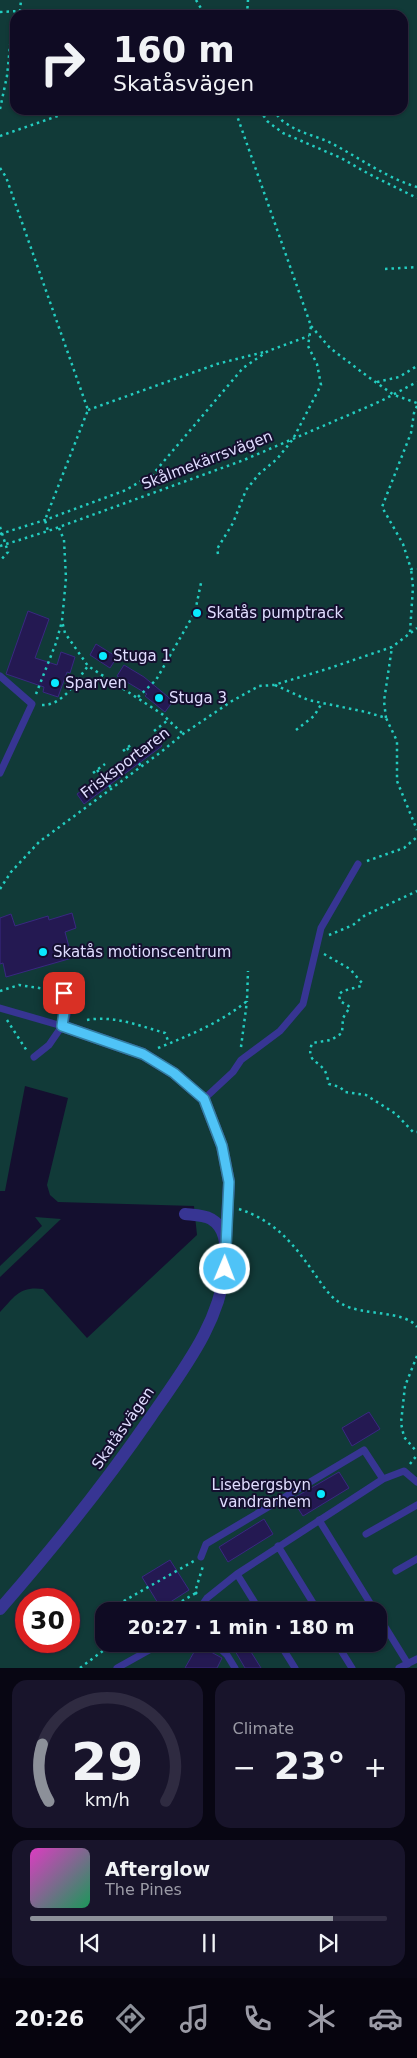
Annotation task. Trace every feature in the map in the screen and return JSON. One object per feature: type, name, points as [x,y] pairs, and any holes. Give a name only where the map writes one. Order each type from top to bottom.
[{"type":"street","points":[[64,993],[66,1028]]},
{"type":"street","name":"Skatåsvägen","points":[[0,1609],[96,1494],[176,1382],[197,1347],[218,1304],[225,1269],[229,1182],[222,1146],[204,1099],[174,1073],[143,1054],[66,1028]]},
{"type":"street","name":"Skatåsvägen","points":[[185,1214],[209,1218],[221,1228],[225,1243]]},
{"type":"lane","points":[[0,676],[32,704],[0,773]]},
{"type":"lane","points":[[204,1099],[233,1072],[241,1060],[280,1031],[303,1004],[321,928],[358,864]]},
{"type":"lane","points":[[0,1009],[66,1028],[34,1057]]},
{"type":"lane","points":[[201,1557],[206,1544],[364,1450],[383,1479]]},
{"type":"lane","points":[[205,1602],[207,1598],[237,1574],[383,1479],[404,1471],[417,1482]]},
{"type":"lane","points":[[366,1534],[417,1505]]},
{"type":"lane","points":[[319,1520],[370,1602]]},
{"type":"lane","points":[[278,1546],[312,1602]]},
{"type":"lane","points":[[396,1571],[417,1559]]},
{"type":"lane","points":[[237,1574],[254,1602]]},
{"type":"lane","points":[[387,1630],[408,1664]]},
{"type":"lane","points":[[117,1668],[146,1652]]},
{"type":"lane","points":[[223,1652],[235,1668]]},
{"type":"lane","points":[[285,1652],[295,1668]]},
{"type":"lane","points":[[343,1652],[352,1668]]},
{"type":"lane","points":[[399,1668],[417,1659]]},
{"type":"path","points":[[0,109],[7,76],[10,46]]},
{"type":"path","points":[[0,136],[61,115]]},
{"type":"path","points":[[237,115],[311,326],[330,348],[394,395],[417,405],[411,433],[382,507],[403,544],[411,569],[410,632]]},
{"type":"path","points":[[263,115],[267,121],[283,133],[341,158],[417,198]]},
{"type":"path","points":[[278,115],[286,124],[308,135],[332,143],[375,168],[407,184],[417,186]]},
{"type":"path","points":[[0,168],[6,177],[88,410],[45,520],[48,531]]},
{"type":"path","points":[[385,269],[417,267]]},
{"type":"path","points":[[218,554],[217,549],[233,523],[246,490],[259,474],[277,459],[293,439],[321,384],[317,364],[308,346],[311,326]]},
{"type":"path","points":[[88,410],[217,364],[268,351],[309,336]]},
{"type":"path","points":[[1,533],[45,520],[126,490],[153,474],[243,368],[268,351]]},
{"type":"path","points":[[376,382],[399,377],[417,366]]},
{"type":"path","name":"Skålmekärrsvägen","points":[[0,546],[48,531],[236,463],[394,395],[417,382]]},
{"type":"path","points":[[0,527],[8,552],[0,561]]},
{"type":"path","name":"Frisksportaren","points":[[0,889],[16,866],[40,842],[183,734],[168,720],[88,666],[65,633],[62,621],[66,578],[64,540],[59,527]]},
{"type":"path","points":[[411,569],[417,569]]},
{"type":"path","points":[[137,698],[156,680],[195,612],[201,583]]},
{"type":"path","points":[[62,621],[56,643],[32,704],[46,705],[55,702],[65,695],[88,666]]},
{"type":"path","points":[[183,734],[245,693],[259,686],[274,685],[392,647],[417,628]]},
{"type":"path","points":[[392,647],[384,701],[386,718],[397,741],[397,781],[417,830]]},
{"type":"path","points":[[274,685],[308,700],[386,718]]},
{"type":"path","points":[[296,730],[314,716],[322,703]]},
{"type":"path","points":[[154,731],[168,720]]},
{"type":"path","points":[[123,751],[132,744]]},
{"type":"path","points":[[127,748],[141,766]]},
{"type":"path","points":[[93,773],[105,764]]},
{"type":"path","points":[[97,770],[112,789]]},
{"type":"path","points":[[358,864],[404,848],[417,837]]},
{"type":"path","points":[[318,939],[353,925],[364,916],[417,891]]},
{"type":"path","points":[[316,950],[350,969],[362,982],[361,986],[343,990],[339,994],[340,1001],[350,1007],[343,1018],[342,1033],[331,1040],[312,1043],[310,1054],[312,1060],[325,1071],[329,1084],[340,1087],[345,1092],[366,1096],[396,1114],[413,1132],[417,1132]]},
{"type":"path","points":[[241,1060],[248,971]]},
{"type":"path","points":[[0,991],[19,985],[37,987]]},
{"type":"path","points":[[143,1054],[218,1022],[247,1001]]},
{"type":"path","points":[[0,1009],[23,1046]]},
{"type":"path","points":[[66,1028],[86,1020],[102,1017],[165,1033],[169,1043]]},
{"type":"path","points":[[237,1208],[255,1216],[289,1239],[331,1296],[342,1304],[374,1314],[408,1318],[417,1327]]},
{"type":"path","points":[[417,1356],[405,1386],[401,1423],[404,1437],[417,1452]]},
{"type":"path","points":[[122,1602],[201,1557],[204,1563],[196,1593],[180,1602]]},
{"type":"path","points":[[196,1593],[205,1602]]},
{"type":"path","points":[[80,1668],[101,1652]]},
{"type":"green space","points":[[0,0],[417,0],[417,1668],[0,1668],[0,1312],[18,1293],[35,1288],[43,1289],[87,1338],[197,1235],[194,1206],[58,1202],[50,1195],[47,1185],[68,1098],[25,1086],[5,1191],[0,1191]]},
{"type":"green space","points":[[35,1217],[61,1219],[0,1277],[0,1266],[42,1226]]},
{"type":"building","points":[[28,611],[49,619],[35,658],[57,665],[61,652],[75,657],[70,673],[67,672],[58,697],[43,692],[44,687],[6,674]]},
{"type":"building","name":"Stuga 1","points":[[96,644],[117,657],[110,668],[90,655]]},
{"type":"building","points":[[124,665],[144,677],[173,701],[165,712],[145,696],[147,694],[117,676]]},
{"type":"building","points":[[155,737],[162,746],[84,804],[77,794]]},
{"type":"building","name":"Skatås motionscentrum","points":[[72,913],[76,928],[65,932],[72,958],[6,977],[3,963],[0,964],[0,918],[11,914],[15,926],[48,916],[49,920]]},
{"type":"building","points":[[369,1412],[380,1429],[352,1446],[342,1428]]},
{"type":"building","name":"Lisebergsbyn vandrarhem","points":[[339,1472],[349,1488],[303,1516],[292,1499]]},
{"type":"building","points":[[264,1519],[273,1534],[228,1562],[219,1547]]},
{"type":"building","points":[[170,1560],[189,1590],[170,1602],[157,1602],[142,1577]]},
{"type":"building","points":[[194,1652],[211,1652],[222,1658],[217,1668],[185,1668]]},
{"type":"building","points":[[236,1652],[251,1652],[261,1668],[245,1668]]},
{"type":"place","name":"Skatås pumptrack","points":[[197,613]]},
{"type":"place","name":"Stuga 1","points":[[103,656]]},
{"type":"place","name":"Sparven","points":[[55,683]]},
{"type":"place","name":"Stuga 3","points":[[159,698]]},
{"type":"place","name":"Skatås motionscentrum","points":[[43,952]]},
{"type":"place","name":"Lisebergsbyn vandrarhem","points":[[321,1494]]},
{"type":"route","points":[[64,993],[62,1026],[143,1054],[174,1073],[204,1099],[222,1146],[229,1182],[225,1269]]}]
